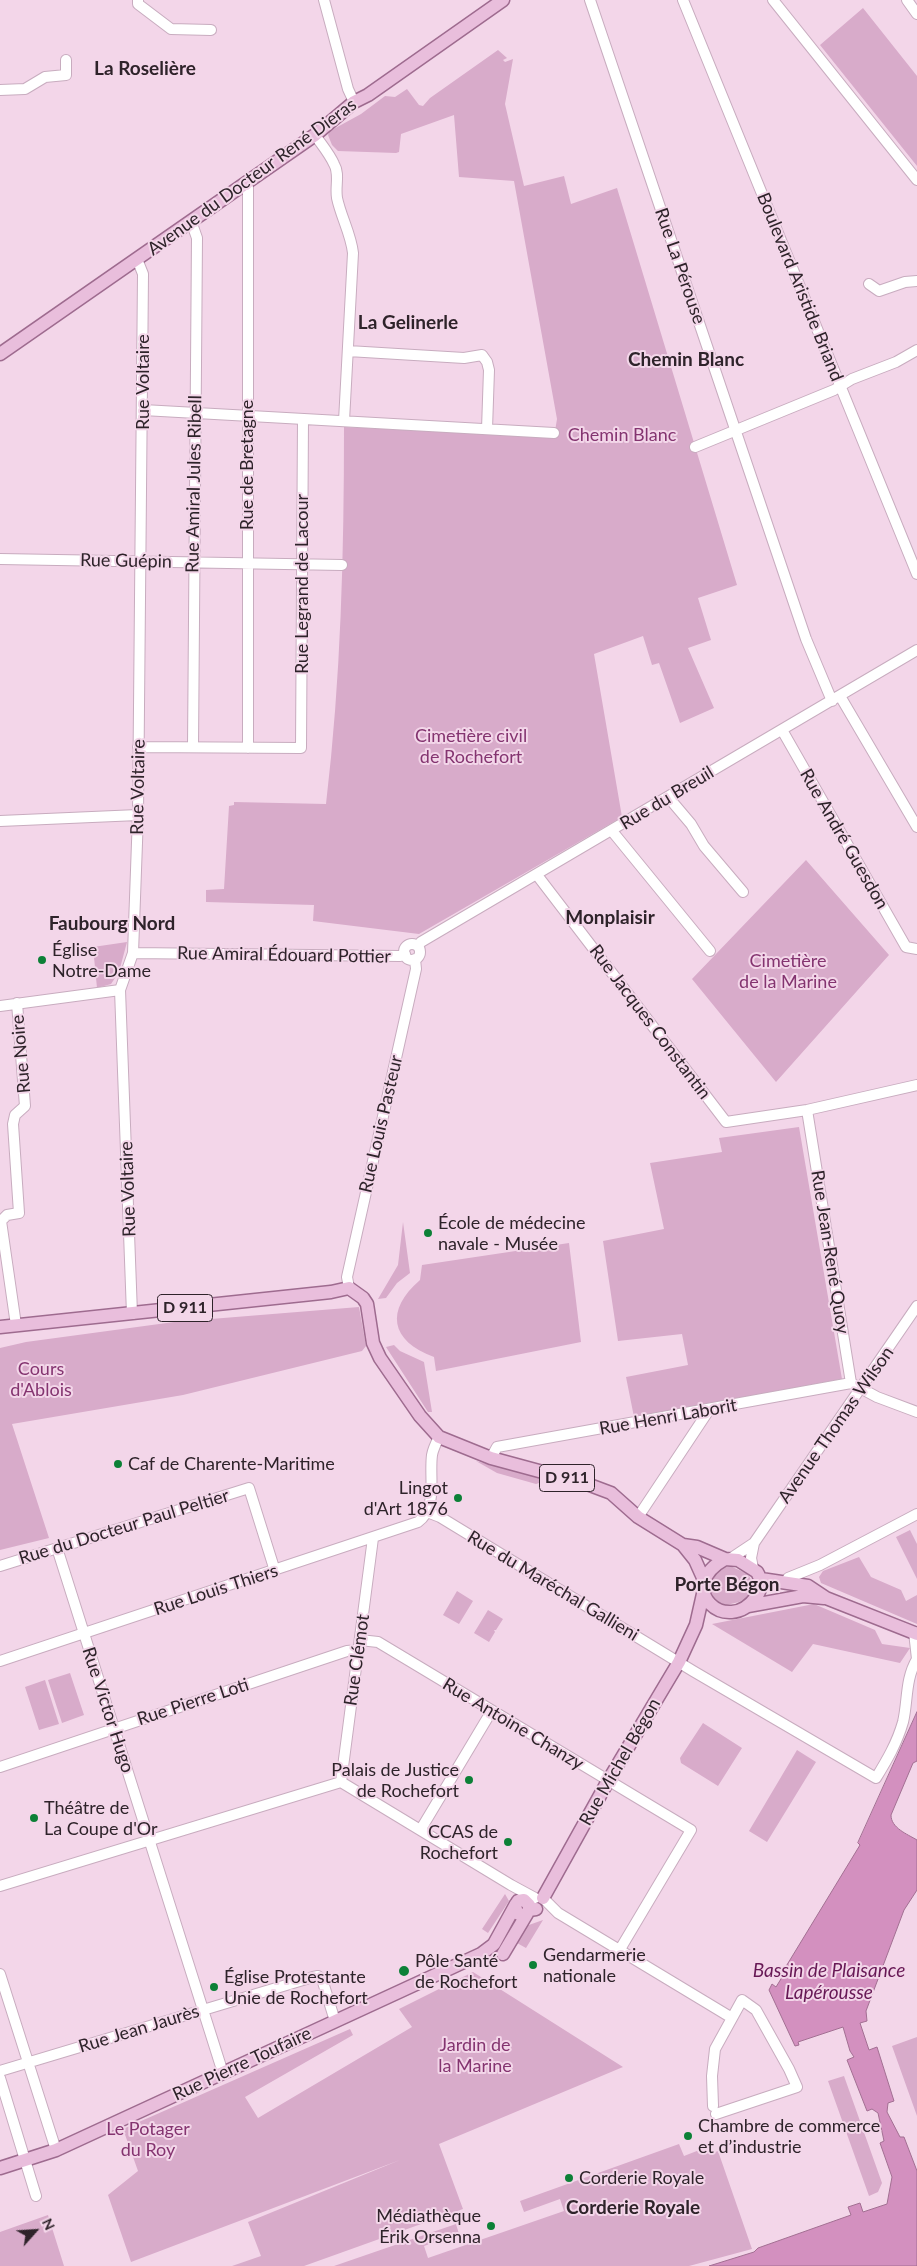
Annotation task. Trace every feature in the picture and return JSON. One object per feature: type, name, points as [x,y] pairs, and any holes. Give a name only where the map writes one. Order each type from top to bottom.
[{"type":"main road","name":"Avenue du Docteur René Dieras","points":[[0,354],[315,135],[354,102],[368,95],[503,0]]},
{"type":"main road","name":"D 911","points":[[0,1327],[331,1292],[349,1288],[363,1298],[367,1304],[373,1343],[380,1358],[420,1416],[439,1437],[491,1458],[587,1484],[611,1493],[638,1517],[683,1546],[695,1560],[704,1580]]},
{"type":"main road","name":"D 911","points":[[683,1546],[697,1547],[728,1559]]},
{"type":"main road","points":[[748,1606],[759,1591],[761,1579],[753,1568],[728,1559],[713,1566],[704,1580],[703,1594],[713,1607],[719,1611],[731,1612],[748,1606],[803,1596],[826,1598]]},
{"type":"main road","points":[[761,1579],[808,1586],[826,1598],[916,1633]]},
{"type":"main road","name":"Rue Michel Bégon","points":[[497,1950],[531,1904],[608,1781],[679,1662],[696,1625],[703,1594]]},
{"type":"main road","points":[[696,1625],[719,1611]]},
{"type":"main road","name":"Rue Pierre Toufaire","points":[[0,2168],[56,2150],[481,1954],[497,1950]]},
{"type":"street","points":[[138,0],[138,4],[171,29],[211,30]]},
{"type":"street","points":[[324,0],[348,89],[354,102]]},
{"type":"street","name":"Rue La Pérouse","points":[[590,0],[806,639],[836,698],[917,827]]},
{"type":"street","name":"Boulevard Aristide Briand","points":[[683,0],[917,574]]},
{"type":"street","points":[[773,0],[917,180]]},
{"type":"street","points":[[906,0],[917,14]]},
{"type":"street","points":[[0,90],[25,89],[45,77],[66,75],[66,60]]},
{"type":"street","points":[[315,135],[335,165],[338,174],[337,199],[352,241],[353,253],[344,421]]},
{"type":"street","name":"Rue de Bretagne","points":[[247,182],[248,748]]},
{"type":"street","name":"Rue Amiral Jules Ribell","points":[[190,221],[196,238],[193,747]]},
{"type":"street","name":"Rue Voltaire","points":[[132,1314],[120,990],[133,953],[138,815],[143,274],[137,259]]},
{"type":"street","points":[[869,284],[879,291],[905,282],[917,281]]},
{"type":"street","points":[[695,447],[834,390],[840,385],[896,362],[917,350]]},
{"type":"street","points":[[348,351],[464,358],[482,355],[487,362],[489,370],[487,429]]},
{"type":"street","points":[[143,410],[554,433]]},
{"type":"street","name":"Rue Legrand de Lacour","points":[[248,748],[301,748],[302,419]]},
{"type":"street","name":"Rue Guépin","points":[[0,559],[342,565]]},
{"type":"street","name":"Rue du Breuil","points":[[418,946],[421,942],[669,798],[917,650]]},
{"type":"street","name":"Rue André Guesdon","points":[[782,730],[906,947],[917,949]]},
{"type":"street","points":[[138,748],[248,748]]},
{"type":"street","points":[[669,798],[691,824],[704,846],[742,892]]},
{"type":"street","points":[[0,821],[138,815]]},
{"type":"street","points":[[612,831],[710,951]]},
{"type":"street","name":"Rue Jacques Constantin","points":[[537,875],[726,1122],[807,1110]]},
{"type":"street","points":[[409,944],[418,946],[420,952],[415,959],[409,959],[405,954],[405,948],[409,944]]},
{"type":"street","name":"Rue Amiral Édouard Pottier","points":[[133,953],[400,956],[405,954]]},
{"type":"street","name":"Rue Louis Pasteur","points":[[349,1288],[347,1277],[416,969],[415,959]]},
{"type":"street","points":[[0,1006],[120,990]]},
{"type":"street","name":"Rue Noire","points":[[16,1326],[1,1221],[7,1215],[19,1214],[13,1124],[14,1115],[25,1106],[17,1003]]},
{"type":"street","points":[[807,1110],[917,1085]]},
{"type":"street","name":"Rue Jean-René Quoy","points":[[807,1110],[851,1383]]},
{"type":"street","name":"Avenue Thomas Wilson","points":[[728,1559],[754,1543],[917,1306]]},
{"type":"street","points":[[851,1383],[877,1397],[917,1412]]},
{"type":"street","name":"Rue Henri Laborit","points":[[491,1458],[497,1447],[851,1383]]},
{"type":"street","points":[[638,1517],[709,1410]]},
{"type":"street","points":[[427,1512],[431,1490],[432,1453],[439,1437]]},
{"type":"street","name":"Rue du Docteur Paul Peltier","points":[[0,1566],[249,1488],[275,1571]]},
{"type":"street","name":"Rue Louis Thiers","points":[[0,1661],[373,1538],[418,1522],[427,1512]]},
{"type":"street","name":"Rue du Maréchal Gallieni","points":[[427,1512],[440,1517],[679,1662],[876,1778],[896,1744],[903,1721],[908,1680],[917,1659]]},
{"type":"street","points":[[786,1582],[788,1578],[820,1565],[917,1514]]},
{"type":"street","name":"Rue Clémot","points":[[340,1782],[373,1538]]},
{"type":"street","points":[[753,1568],[750,1558],[754,1543]]},
{"type":"street","name":"Rue Victor Hugo","points":[[57,1548],[223,2073]]},
{"type":"street","points":[[767,1603],[808,1586],[811,1573],[820,1565]]},
{"type":"street","points":[[916,1633],[917,1659]]},
{"type":"street","name":"Rue Antoine Chanzy","points":[[359,1645],[378,1642],[491,1712],[691,1830],[619,1951]]},
{"type":"street","name":"Rue Pierre Loti","points":[[0,1767],[347,1651],[359,1645]]},
{"type":"street","points":[[420,1829],[491,1712]]},
{"type":"street","points":[[0,1886],[340,1782],[511,1885],[531,1904],[558,1914],[732,2018]]},
{"type":"street","points":[[511,1885],[531,1904]]},
{"type":"street","points":[[0,1974],[56,2150]]},
{"type":"street","name":"Rue Jean Jaurès","points":[[0,2071],[318,1976],[322,1979],[335,2021]]},
{"type":"street","points":[[742,2000],[756,2010],[797,2087],[714,2110],[712,2076],[716,2049],[732,2018],[742,2000]]},
{"type":"street","points":[[0,2078],[36,2196]]},
{"type":"green space","points":[[863,8],[917,76],[917,166],[820,45]]},
{"type":"green space","name":"Cimetière civil de Rochefort","points":[[498,50],[507,58],[503,60],[505,62],[513,59],[505,104],[524,186],[564,176],[571,204],[617,188],[737,585],[698,598],[711,640],[688,648],[714,708],[680,723],[659,663],[652,665],[643,636],[594,654],[622,817],[419,934],[313,921],[314,905],[206,902],[206,890],[224,889],[229,806],[234,805],[234,802],[326,804],[341,616],[344,427],[554,437],[557,419],[514,181],[459,177],[454,115],[401,134],[399,152],[396,153],[338,151],[332,145],[328,135],[330,131],[361,114],[385,96],[395,97],[407,89],[419,105],[423,106],[430,98]]},
{"type":"green space","name":"Cimetière de la Marine","points":[[806,860],[889,955],[776,1082],[692,979]]},
{"type":"green space","points":[[127,942],[119,972],[111,984],[97,988],[93,947]]},
{"type":"green space","points":[[799,1127],[842,1379],[634,1417],[626,1377],[688,1365],[682,1334],[618,1341],[603,1241],[664,1229],[650,1163],[722,1152],[719,1138]]},
{"type":"green space","points":[[403,1222],[410,1273],[397,1283],[386,1298],[378,1299],[398,1265]]},
{"type":"green space","points":[[569,1243],[581,1342],[436,1371],[434,1357],[419,1350],[401,1334],[397,1324],[397,1313],[401,1302],[420,1280],[422,1265]]},
{"type":"green space","name":"Cours d'Ablois","points":[[359,1307],[366,1346],[362,1351],[183,1395],[12,1424],[49,1538],[0,1550],[0,1348],[26,1342],[174,1322]]},
{"type":"green space","points":[[394,1345],[400,1351],[424,1362],[432,1412],[428,1412],[386,1347]]},
{"type":"green space","points":[[476,1461],[548,1480],[536,1484],[497,1473]]},
{"type":"green space","points":[[910,1530],[917,1544],[917,1579],[896,1537]]},
{"type":"green space","points":[[859,1557],[871,1577],[901,1590],[906,1601],[917,1595],[917,1624],[821,1583],[819,1577],[823,1571]]},
{"type":"green space","points":[[730,1566],[748,1574],[753,1589],[747,1598],[722,1606],[712,1593],[710,1576],[720,1568]]},
{"type":"green space","points":[[457,1591],[473,1601],[459,1624],[443,1615]]},
{"type":"green space","points":[[814,1604],[875,1630],[882,1644],[910,1648],[900,1663],[813,1644],[792,1672],[712,1624]]},
{"type":"green space","points":[[488,1610],[503,1619],[496,1630],[494,1630],[495,1632],[489,1642],[474,1633]]},
{"type":"green space","points":[[70,1673],[84,1715],[62,1723],[48,1680]]},
{"type":"green space","points":[[45,1680],[59,1724],[39,1730],[25,1687]]},
{"type":"green space","points":[[703,1723],[742,1748],[718,1786],[681,1763],[680,1758]]},
{"type":"green space","points":[[797,1750],[816,1762],[767,1842],[749,1831]]},
{"type":"green space","points":[[505,1894],[509,1901],[488,1933],[482,1929]]},
{"type":"green space","points":[[543,1920],[526,1948],[517,1943],[526,1926]]},
{"type":"green space","name":"Jardin de la Marine","points":[[473,1972],[623,2067],[439,2144],[463,2209],[304,2266],[232,2266],[261,2256],[248,2222],[400,2160],[131,2262],[108,2195],[138,2171],[123,2129],[350,2029],[353,2035],[245,2097],[258,2118],[412,2027],[399,2009]]},
{"type":"green space","points":[[917,2037],[917,2116],[892,2046]]},
{"type":"green space","points":[[844,2076],[882,2183],[878,2192],[869,2196],[828,2081]]},
{"type":"green space","points":[[679,2144],[684,2156],[707,2147],[710,2154],[718,2151],[752,2249],[689,2266],[334,2266],[456,2224],[459,2234],[424,2246],[428,2258],[564,2211],[560,2199],[524,2212],[520,2201]]},
{"type":"green space","points":[[48,2215],[64,2266],[0,2266],[0,2232]]},
{"type":"water","name":"Bassin de Plaisance Lapérousse","points":[[917,1712],[917,1761],[913,1763],[891,1815],[897,1827],[917,1840],[917,1890],[904,1910],[866,2011],[867,2021],[860,2023],[869,2050],[877,2047],[894,2101],[888,2103],[887,2112],[900,2137],[904,2137],[917,2171],[917,2266],[709,2266],[754,2252],[758,2248],[851,2215],[848,2207],[860,2203],[863,2212],[887,2204],[892,2177],[880,2143],[884,2141],[878,2113],[872,2109],[867,2111],[847,2060],[854,2057],[850,2051],[843,2027],[798,2042],[799,2045],[795,2046],[769,1990],[772,1984],[776,1987],[784,1974],[782,1973],[860,1845],[858,1843]]},
{"type":"place","name":"Église Notre-Dame","points":[[42,960]]},
{"type":"place","name":"École de médecine navale - Musée","points":[[428,1233]]},
{"type":"place","name":"Caf de Charente-Maritime","points":[[118,1464]]},
{"type":"place","name":"Lingot d'Art 1876","points":[[458,1498]]},
{"type":"place","name":"Palais de Justice de Rochefort","points":[[469,1780]]},
{"type":"place","name":"Théâtre de La Coupe d'Or","points":[[34,1818]]},
{"type":"place","name":"CCAS de Rochefort","points":[[508,1842]]},
{"type":"place","name":"Gendarmerie nationale","points":[[533,1965]]},
{"type":"place","name":"Pôle Santé de Rochefort","points":[[404,1971]]},
{"type":"place","name":"Église Protestante Unie de Rochefort","points":[[214,1987]]},
{"type":"place","name":"Chambre de commerce et d’industrie","points":[[688,2136]]},
{"type":"place","name":"Corderie Royale","points":[[569,2178]]},
{"type":"place","name":"Médiathèque Érik Orsenna","points":[[491,2226]]},
{"type":"district","name":"La Roselière","points":[[145,69]]},
{"type":"district","name":"La Gelinerle","points":[[408,323]]},
{"type":"district","name":"Chemin Blanc","points":[[686,360]]},
{"type":"district","name":"Monplaisir","points":[[610,918]]},
{"type":"district","name":"Faubourg Nord","points":[[112,924]]},
{"type":"district","name":"Porte Bégon","points":[[727,1585]]},
{"type":"district","name":"Corderie Royale","points":[[633,2208]]},
{"type":"park label","name":"Le Potager du Roy","points":[[148,2139]]}]
